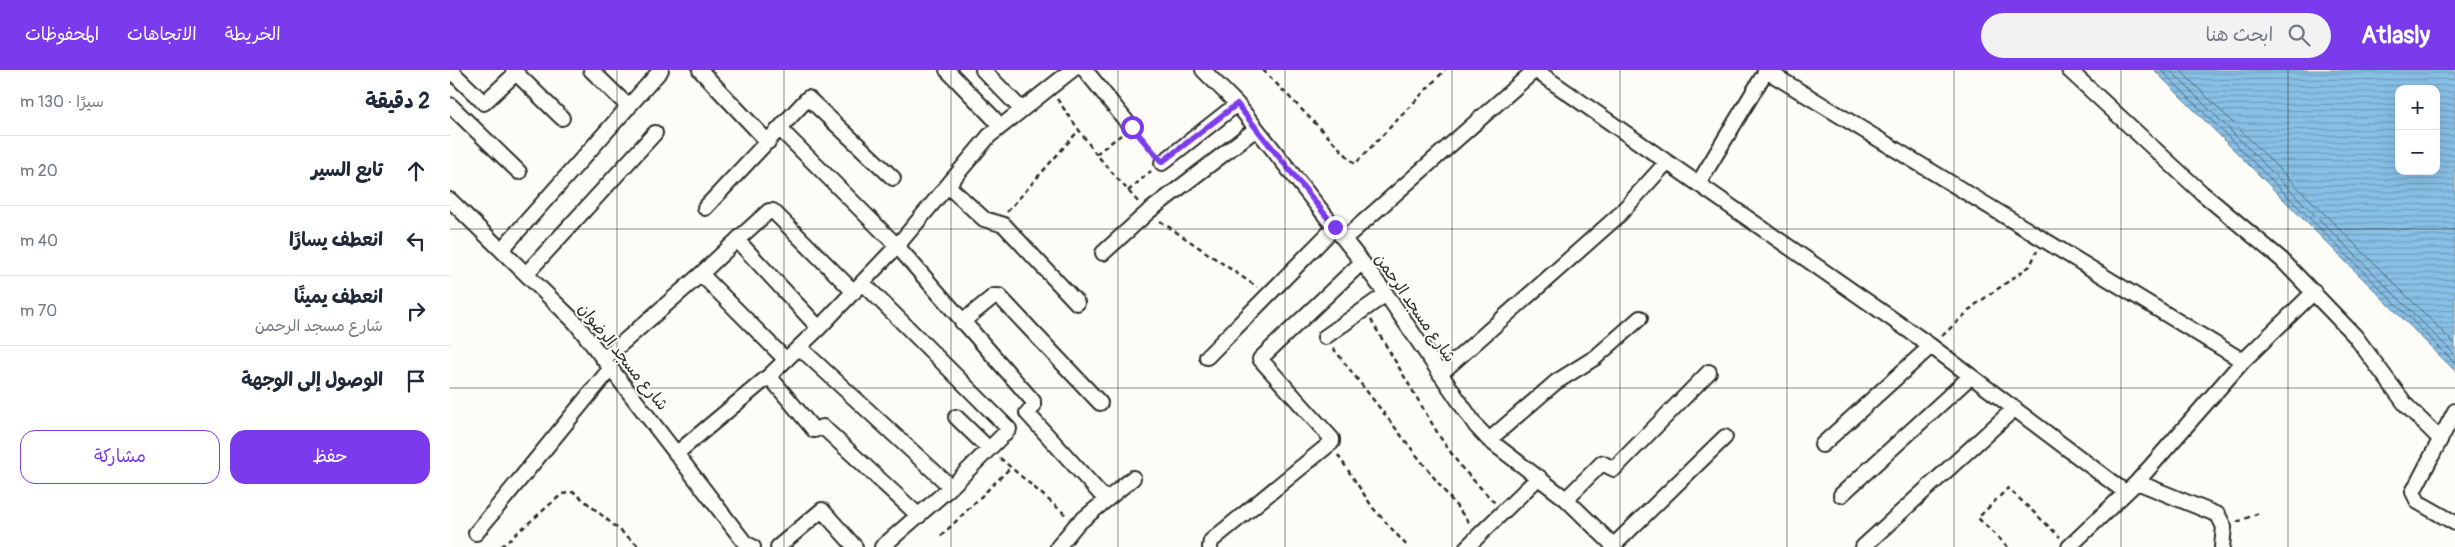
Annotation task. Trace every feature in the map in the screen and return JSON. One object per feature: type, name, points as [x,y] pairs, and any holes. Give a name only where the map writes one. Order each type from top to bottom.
[{"type":"street","points":[[450,70],[484,103],[515,72],[562,118]]},
{"type":"street","points":[[591,70],[629,107]]},
{"type":"street","points":[[502,250],[661,70]]},
{"type":"street","points":[[700,70],[768,142]]},
{"type":"street","points":[[947,70],[1001,126]]},
{"type":"street","points":[[983,70],[1020,109]]},
{"type":"street","points":[[1085,70],[1132,127]]},
{"type":"street","name":"شارع مسجد الرحمن","points":[[1203,70],[1237,104],[1362,262],[1386,294],[1464,412],[1489,440],[1566,499],[1614,547]]},
{"type":"street","points":[[1344,239],[1535,70],[1930,346],[2125,492]]},
{"type":"street","points":[[1698,184],[1766,70],[2041,240],[2243,361]]},
{"type":"street","points":[[2069,70],[2202,193],[2282,260],[2355,336],[2406,405],[2440,439]]},
{"type":"street","points":[[677,452],[769,376],[819,328],[897,246],[948,188],[972,154],[1020,109],[1049,88],[1065,72]]},
{"type":"street","points":[[705,208],[807,99],[811,99],[893,178]]},
{"type":"street","points":[[1162,162],[1237,104]]},
{"type":"street","points":[[450,105],[519,172]]},
{"type":"street","points":[[780,129],[897,246],[1033,401],[1034,405],[951,487],[882,547]]},
{"type":"street","points":[[1103,253],[1148,212],[1256,129]]},
{"type":"street","points":[[526,274],[656,133]]},
{"type":"street","points":[[1440,374],[1618,216],[1666,163]]},
{"type":"street","points":[[948,188],[984,219],[998,222],[1008,228],[1077,303]]},
{"type":"street","name":"شارع مسجد الرضوان","points":[[450,200],[575,322],[677,452],[745,543],[753,547]]},
{"type":"street","points":[[476,533],[607,363],[769,211],[774,211],[858,287],[1009,429]]},
{"type":"street","points":[[1207,356],[1335,227]]},
{"type":"street","points":[[737,240],[819,328]]},
{"type":"street","points":[[1210,547],[1212,541],[1331,443],[1332,439],[1260,359],[1362,262]]},
{"type":"street","points":[[701,274],[786,360]]},
{"type":"street","points":[[2069,547],[2137,482],[2243,361],[2314,292]]},
{"type":"street","points":[[1325,337],[1386,294]]},
{"type":"street","points":[[962,322],[994,296],[999,296],[1100,403]]},
{"type":"street","points":[[1489,440],[1556,382],[1596,357],[1640,318]]},
{"type":"street","points":[[1822,445],[1930,346]]},
{"type":"street","points":[[799,347],[951,487]]},
{"type":"street","points":[[1566,499],[1602,463],[1614,469],[1709,372]]},
{"type":"street","points":[[769,376],[814,430],[823,427],[919,516]]},
{"type":"street","points":[[1840,494],[1971,376]]},
{"type":"street","points":[[1863,547],[2015,408]]},
{"type":"street","points":[[2455,411],[2413,492],[2418,502],[2455,523]]},
{"type":"street","points":[[1027,413],[1106,500]]},
{"type":"street","points":[[956,418],[989,449]]},
{"type":"street","points":[[1614,547],[1725,437]]},
{"type":"street","points":[[1467,547],[1539,477]]},
{"type":"street","points":[[1058,547],[1076,524],[1133,478]]},
{"type":"street","points":[[2137,482],[2218,515],[2224,526],[2222,547]]},
{"type":"street","points":[[778,547],[822,510],[854,547]]},
{"type":"path","points":[[1263,70],[1355,164],[1445,70]]},
{"type":"path","points":[[1049,88],[1096,154],[1128,191],[1162,162],[1132,127],[1096,154]]},
{"type":"path","points":[[998,222],[1079,130]]},
{"type":"path","points":[[1148,212],[1267,294]]},
{"type":"path","points":[[1930,346],[1975,305],[2030,266],[2041,240]]},
{"type":"path","points":[[1364,309],[1440,438],[1461,467],[1503,511]]},
{"type":"path","points":[[1325,337],[1479,535]]},
{"type":"path","points":[[1331,443],[1373,508],[1408,547]]},
{"type":"path","points":[[941,536],[1011,467],[1076,524]]},
{"type":"path","points":[[2008,547],[1978,518],[2008,488],[2069,547]]},
{"type":"path","points":[[503,546],[562,494],[574,492],[640,547]]},
{"type":"path","points":[[2224,526],[2259,513]]},
{"type":"water","points":[[2154,70],[2455,70],[2455,371]]},
{"type":"route","points":[[1132,127],[1162,162],[1237,104],[1335,227]]}]
